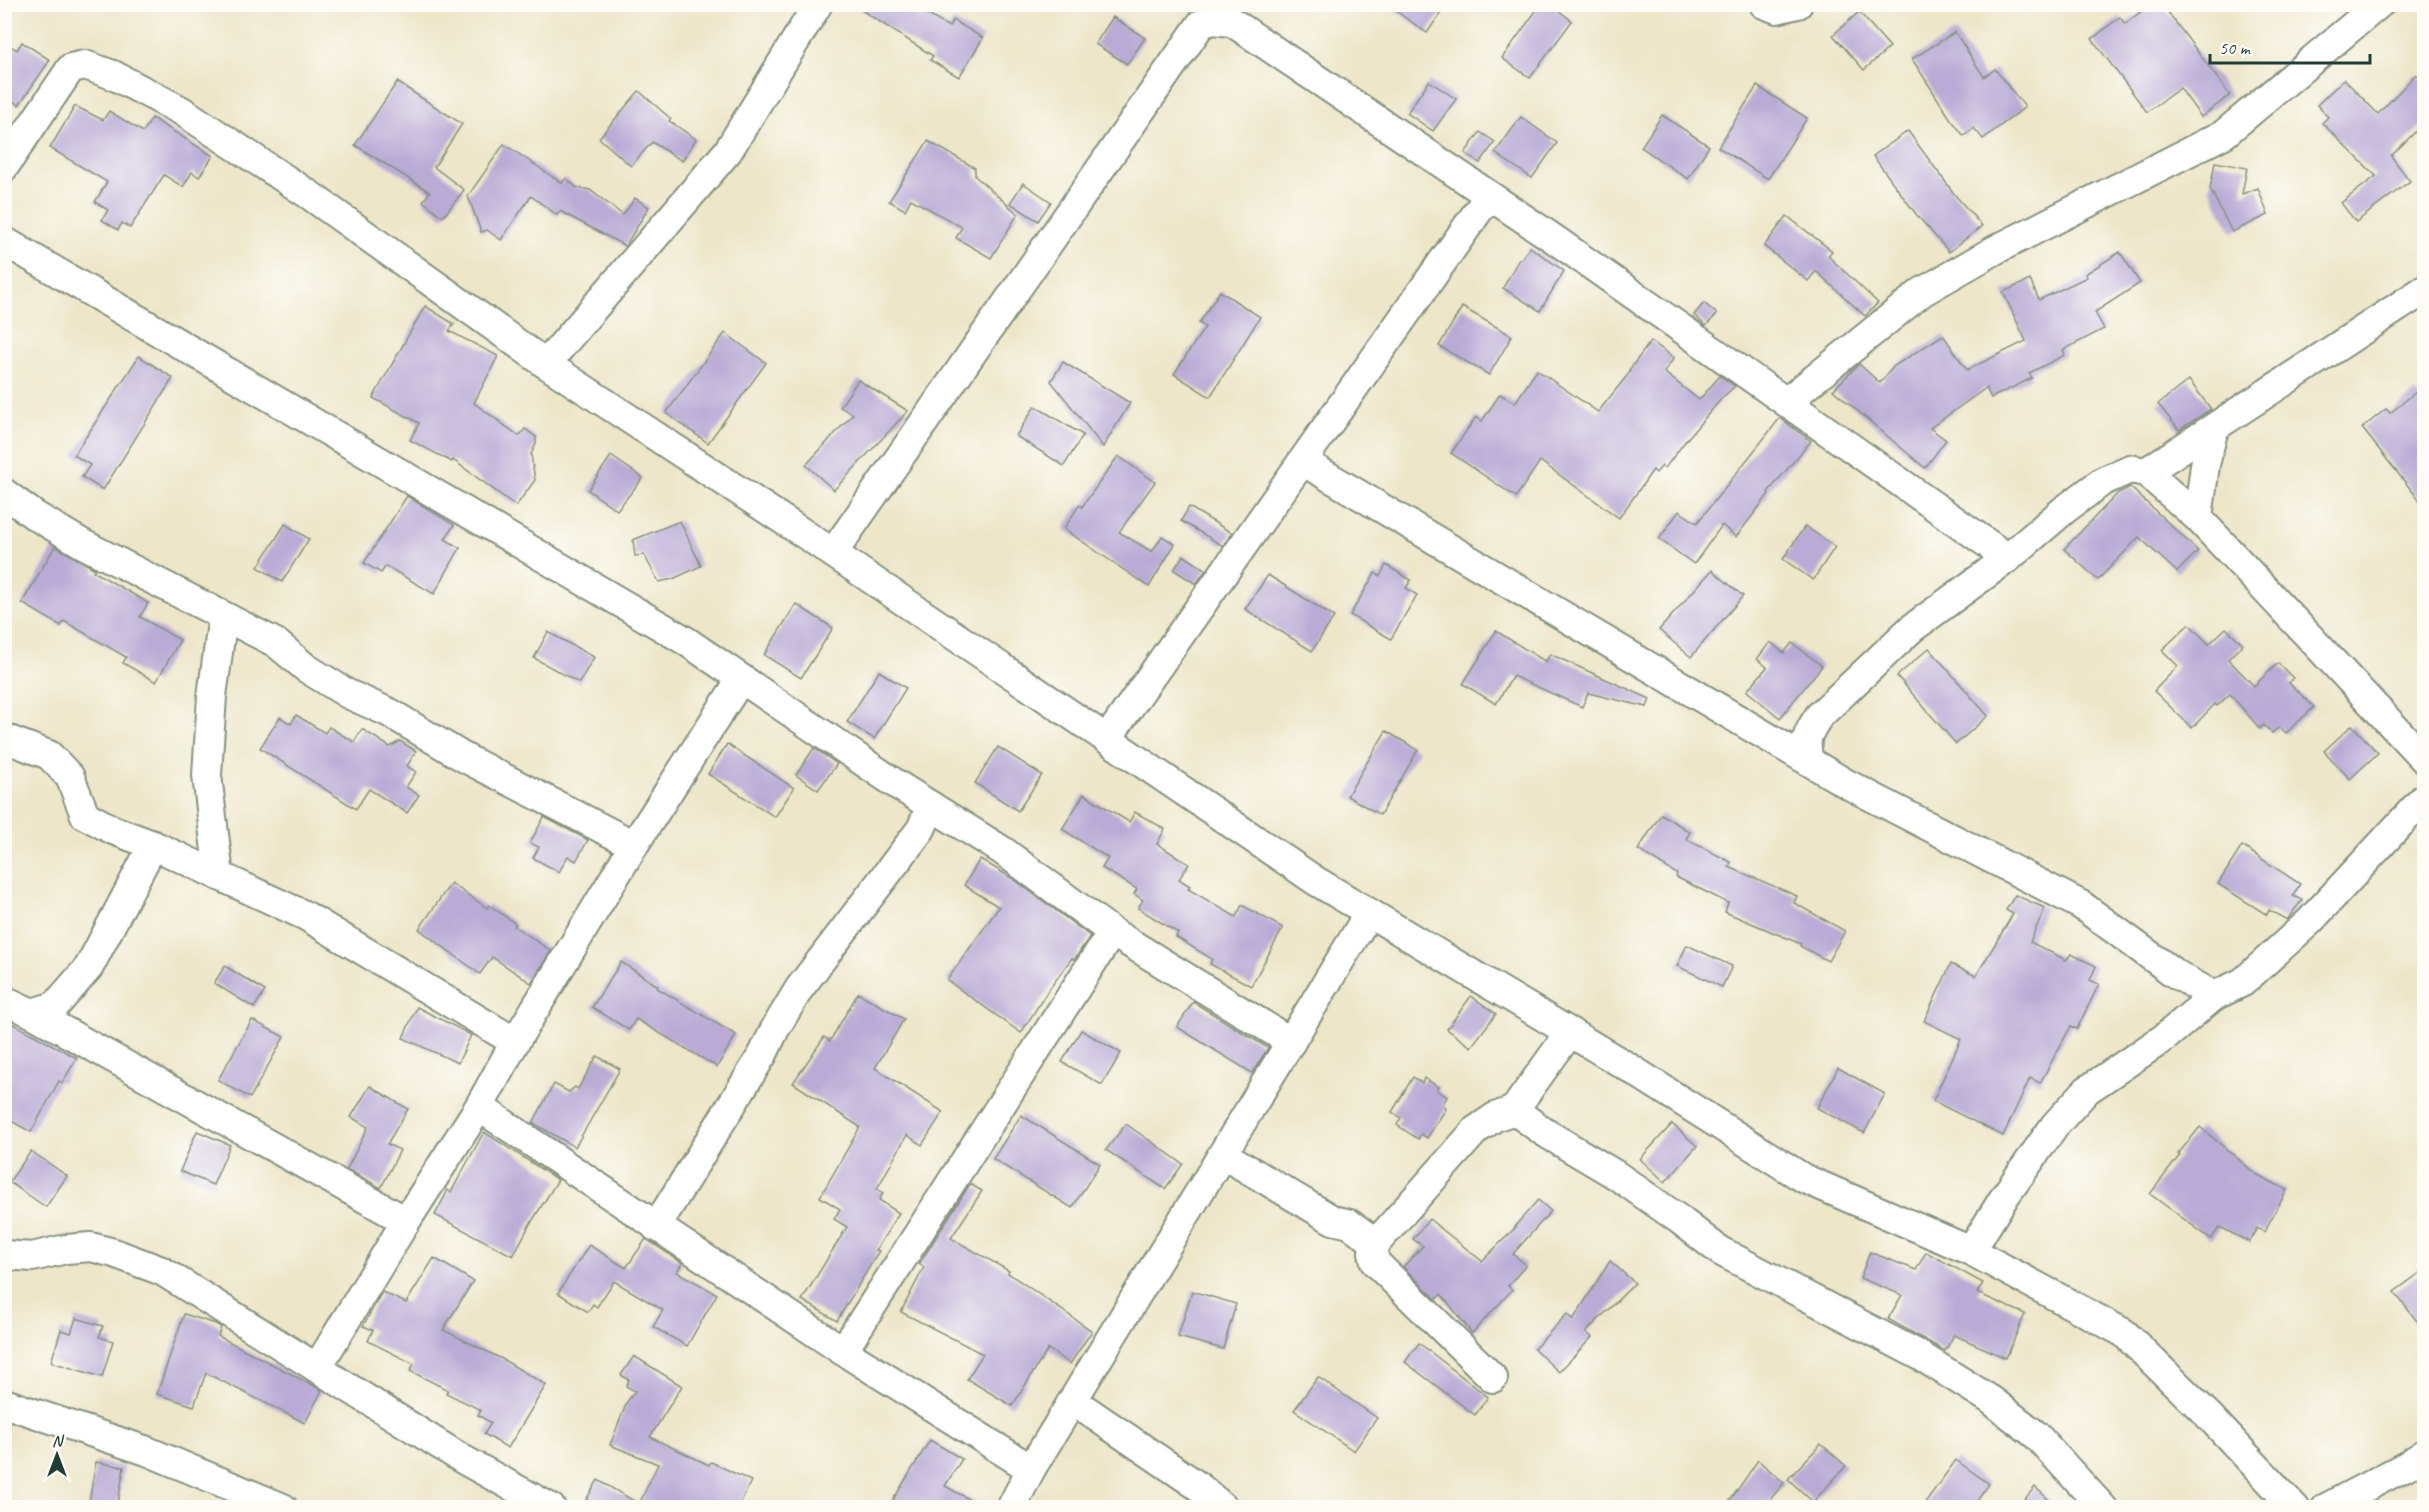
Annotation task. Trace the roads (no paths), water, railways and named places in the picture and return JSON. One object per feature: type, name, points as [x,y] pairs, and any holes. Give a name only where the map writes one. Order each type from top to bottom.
[{"type":"street","points":[[546,364],[728,151],[818,4]]},
{"type":"street","points":[[1764,4],[1777,9],[1798,4]]},
{"type":"street","points":[[1786,402],[1922,292],[1995,250],[2224,134],[2379,4]]},
{"type":"street","points":[[833,553],[1202,24],[1214,20],[1232,22],[1488,196],[2008,558]]},
{"type":"street","points":[[4,167],[71,68],[85,65],[113,75],[182,111],[311,196],[546,364],[833,553],[1316,881],[1628,1067],[1803,1178],[1971,1251],[2124,1333],[2210,1417],[2295,1508]]},
{"type":"street","points":[[1107,739],[1304,462],[1488,196]]},
{"type":"street","points":[[4,241],[686,641],[931,806],[1003,851],[1112,932],[1291,1042]]},
{"type":"street","points":[[2146,472],[2424,291]]},
{"type":"street","points":[[2198,519],[2205,465],[2214,428]]},
{"type":"street","points":[[1304,462],[1847,784],[2081,905],[2174,973],[2214,996]]},
{"type":"street","points":[[1809,761],[1806,746],[1808,733],[1819,716],[1911,629],[2008,558],[2064,510],[2103,481],[2130,470],[2146,472],[2198,519],[2424,759]]},
{"type":"street","points":[[4,493],[34,515],[83,544],[276,643],[306,668],[348,694],[390,713],[463,757],[634,845]]},
{"type":"street","points":[[219,876],[207,775],[212,696],[223,616]]},
{"type":"street","points":[[317,1368],[406,1221],[479,1107],[515,1042],[634,845],[741,679]]},
{"type":"street","points":[[4,738],[49,755],[69,777],[85,814],[113,830],[153,845],[306,916],[515,1042]]},
{"type":"street","points":[[1971,1251],[2005,1196],[2055,1125],[2087,1090],[2164,1038],[2214,996],[2243,982],[2310,921],[2424,798]]},
{"type":"street","points":[[656,1227],[763,1054],[799,989],[921,829],[931,806]]},
{"type":"street","points":[[32,1013],[55,1006],[89,967],[153,845]]},
{"type":"street","points":[[1011,1508],[1032,1469],[1369,913]]},
{"type":"street","points":[[843,1351],[1112,932]]},
{"type":"street","points":[[4,1000],[32,1013],[406,1221]]},
{"type":"street","points":[[1493,1378],[1375,1262],[1372,1252],[1376,1243],[1476,1130],[1496,1117],[1514,1110],[1570,1032]]},
{"type":"street","points":[[479,1107],[843,1351],[1032,1469]]},
{"type":"street","points":[[1514,1110],[1544,1132],[1616,1175],[1720,1251],[1918,1355],[1991,1400],[2036,1435],[2103,1508]]},
{"type":"street","points":[[1224,1155],[1333,1220],[1350,1224],[1376,1243]]},
{"type":"street","points":[[4,1255],[32,1257],[66,1249],[91,1247],[162,1271],[464,1460],[551,1508]]},
{"type":"street","points":[[1073,1401],[1198,1486],[1224,1508]]},
{"type":"street","points":[[4,1403],[147,1451],[283,1508]]},
{"type":"street","points":[[2326,1508],[2406,1466],[2424,1454]]}]
